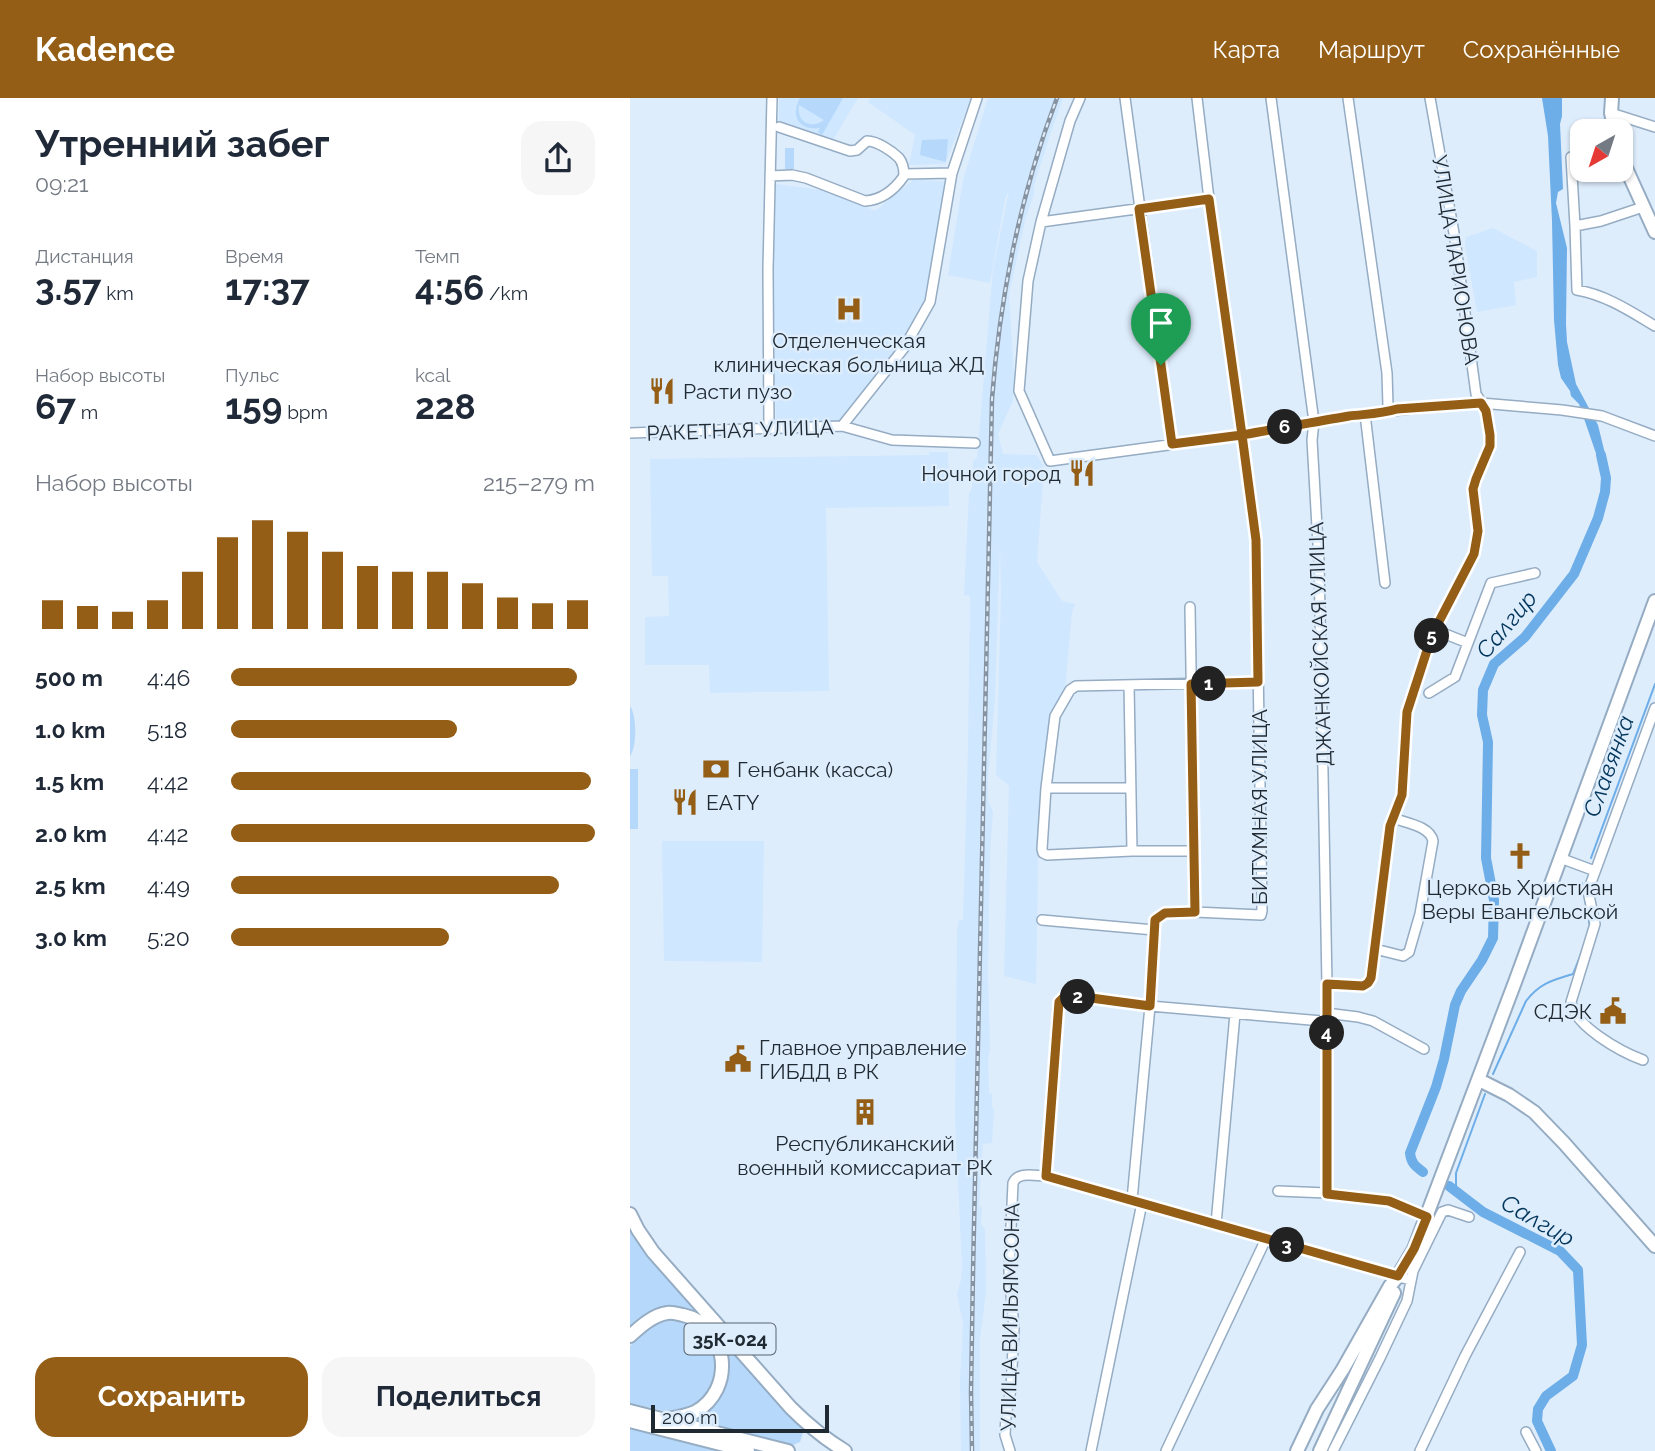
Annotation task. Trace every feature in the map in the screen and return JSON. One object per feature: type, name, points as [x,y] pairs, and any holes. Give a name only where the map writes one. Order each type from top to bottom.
[{"type":"main road","points":[[1612,98],[1612,119]]},
{"type":"main road","points":[[1632,182],[1655,232]]},
{"type":"main road","points":[[1320,1451],[1404,1278],[1655,601]]},
{"type":"main road","points":[[1479,1080],[1534,1112],[1655,1246]]},
{"type":"main road","name":"35К-024","points":[[630,1214],[653,1252],[792,1408],[821,1435],[845,1451]]},
{"type":"main road","points":[[1296,1451],[1317,1409],[1390,1286],[1404,1278]]},
{"type":"main road","name":"35К-024","points":[[630,1336],[657,1317],[675,1313],[691,1316],[702,1323],[714,1334],[719,1346],[723,1370],[720,1382],[706,1404],[694,1412],[663,1420]]},
{"type":"main road","points":[[630,1411],[649,1421],[748,1451]]},
{"type":"main road","points":[[630,1420],[663,1420],[788,1451]]},
{"type":"street","points":[[769,429],[768,269],[772,98]]},
{"type":"street","points":[[842,426],[904,348],[930,302],[952,173],[977,98]]},
{"type":"street","points":[[1080,98],[1070,121],[1041,222],[1028,282],[1019,391],[1050,461],[1242,435],[1386,412],[1392,408],[1481,403],[1602,416],[1655,436]]},
{"type":"street","points":[[1125,98],[1172,444]]},
{"type":"street","name":"БИТУМНАЯ УЛИЦА","points":[[1154,930],[1155,920],[1165,913],[1262,913],[1256,540],[1197,98]]},
{"type":"street","name":"ДЖАНКОЙСКАЯ УЛИЦА","points":[[1271,98],[1314,422],[1312,440],[1319,562],[1327,984],[1327,1194]]},
{"type":"street","points":[[1349,98],[1392,408]]},
{"type":"street","name":"УЛИЦА ЛАРИОНОВА","points":[[1327,984],[1363,986],[1371,978],[1390,826],[1402,795],[1407,712],[1435,630],[1474,554],[1478,531],[1473,489],[1490,446],[1486,411],[1476,394],[1455,239],[1430,98]]},
{"type":"street","points":[[1611,113],[1655,127]]},
{"type":"street","points":[[770,176],[792,175],[806,178],[865,201],[883,197],[902,180],[904,174],[898,157],[875,141],[867,141],[857,150],[850,151],[779,127]]},
{"type":"street","points":[[904,174],[952,173]]},
{"type":"street","points":[[1572,182],[1577,290],[1595,293],[1655,326]]},
{"type":"street","points":[[1041,222],[1209,199]]},
{"type":"street","points":[[1575,226],[1601,222],[1643,207]]},
{"type":"street","points":[[1365,414],[1385,583]]},
{"type":"street","name":"РАКЕТНАЯ УЛИЦА","points":[[630,433],[842,426],[892,440],[975,443]]},
{"type":"street","points":[[1429,693],[1455,677],[1491,583],[1535,573]]},
{"type":"street","points":[[1190,607],[1195,912]]},
{"type":"street","points":[[1435,630],[1468,643]]},
{"type":"street","points":[[1193,851],[1045,854],[1042,849],[1046,788],[1055,716],[1070,690],[1076,686],[1258,682]]},
{"type":"street","points":[[1129,685],[1132,851]]},
{"type":"street","points":[[1643,1060],[1625,1053],[1596,1033],[1580,1019],[1571,1006],[1571,998],[1595,923],[1588,891],[1655,709]]},
{"type":"street","points":[[1046,788],[1130,788]]},
{"type":"street","points":[[1375,949],[1404,956],[1409,952],[1420,914],[1433,841],[1432,834],[1427,830],[1393,818]]},
{"type":"street","points":[[1560,858],[1595,871]]},
{"type":"street","points":[[1042,920],[1154,930],[1137,1201],[1091,1451]]},
{"type":"street","points":[[1404,1278],[1046,1176],[1058,1006],[1062,999],[1069,995],[1150,1006],[1322,1021],[1334,1014],[1373,1021],[1424,1049]]},
{"type":"street","points":[[1216,1224],[1235,1014]]},
{"type":"street","name":"УЛИЦА ВИЛЬЯМСОНА","points":[[1010,1451],[1005,1435],[1011,1390],[1014,1328],[1009,1272],[1013,1183],[1019,1175],[1046,1176]]},
{"type":"street","points":[[1278,1191],[1389,1201],[1427,1217]]},
{"type":"street","points":[[1333,1451],[1407,1301],[1404,1278],[1442,1212],[1448,1210],[1469,1217]]},
{"type":"street","points":[[1166,1451],[1264,1243],[1262,1238]]},
{"type":"street","points":[[1420,1451],[1465,1356],[1520,1252]]},
{"type":"street","points":[[1526,1432],[1536,1451]]},
{"type":"shaded area","points":[[779,98],[858,98],[833,140],[779,123]]},
{"type":"shaded area","points":[[800,98],[843,98],[822,135],[818,132],[820,128],[807,127],[798,121],[797,105]],"holes":[[[799,105],[824,120],[814,124],[806,123],[800,116]]]},
{"type":"shaded area","points":[[871,98],[971,98],[945,164],[909,165],[915,135],[868,102]]},
{"type":"shaded area","points":[[988,98],[1063,98],[1034,186],[1009,294],[1013,401],[998,434],[1003,454],[1037,455],[1044,467],[1037,562],[1062,601],[1075,604],[1065,690],[1051,714],[1039,820],[1036,984],[1004,976],[1009,786],[996,775],[1000,542],[995,699],[988,777],[988,800],[993,812],[990,855],[988,1060],[989,1093],[992,1093],[994,1109],[992,1143],[983,1144],[979,1207],[982,1207],[981,1224],[985,1229],[986,1292],[980,1340],[980,1451],[961,1451],[960,1379],[963,1323],[957,1294],[962,1267],[955,1117],[957,931],[959,920],[963,920],[968,748],[970,596],[964,595],[969,493],[972,488],[973,461],[977,458],[993,270],[1009,191],[1005,199],[990,283],[948,275],[963,180]]},
{"type":"shaded area","points":[[948,139],[946,162],[920,155],[922,140]]},
{"type":"shaded area","points":[[785,148],[794,148],[794,169],[785,169]]},
{"type":"shaded area","name":"Отделенческая клиническая больница ЖД","points":[[914,179],[948,182],[928,301],[900,348],[841,422],[776,426],[773,269],[776,184],[836,192],[875,211]]},
{"type":"shaded area","points":[[1493,228],[1537,251],[1537,277],[1514,282],[1516,305],[1477,312],[1465,246],[1466,237]]},
{"type":"shaded area","points":[[929,452],[948,452],[949,506],[826,508],[829,691],[710,693],[709,665],[645,665],[645,617],[669,616],[668,576],[652,576],[650,459],[929,455]]},
{"type":"shaded area","points":[[630,706],[635,731],[630,756]]},
{"type":"shaded area","points":[[630,769],[638,769],[638,829],[630,829]]},
{"type":"shaded area","points":[[662,841],[764,841],[762,962],[664,961]]},
{"type":"shaded area","points":[[630,1229],[650,1258],[711,1325],[664,1312],[630,1336]]},
{"type":"shaded area","points":[[667,1318],[682,1318],[702,1327],[716,1346],[718,1382],[697,1408],[673,1413],[630,1403],[630,1346],[647,1330]]},
{"type":"shaded area","points":[[716,1332],[804,1429],[800,1442],[789,1447],[684,1420],[717,1393],[727,1379],[728,1358]]},
{"type":"shaded area","points":[[630,1427],[728,1451],[630,1451]]},
{"type":"water","points":[[1542,98],[1562,98],[1560,124],[1563,189],[1558,192],[1556,203],[1567,248],[1567,342],[1576,384],[1598,425],[1609,470],[1600,465],[1579,404],[1561,378],[1558,365],[1548,136]]},
{"type":"waterway","name":"Салгир","points":[[1423,1172],[1414,1164],[1410,1153],[1436,1087],[1455,1005],[1493,938],[1494,900],[1486,858],[1488,742],[1482,715],[1483,690],[1494,664],[1525,637],[1574,574],[1598,518],[1605,492],[1606,478],[1601,455]]},
{"type":"waterway","name":"Славянка","points":[[1591,858],[1655,684]]},
{"type":"waterway","name":"Славянка","points":[[1582,883],[1590,927]]},
{"type":"waterway","name":"Славянка","points":[[1493,1074],[1526,1001],[1542,986],[1573,974],[1583,949]]},
{"type":"waterway","name":"Славянка","points":[[1456,1191],[1456,1173],[1485,1094]]},
{"type":"waterway","name":"Салгир","points":[[1449,1186],[1483,1212],[1560,1251],[1578,1270],[1582,1345],[1573,1376],[1546,1396],[1538,1409],[1537,1421],[1551,1451]]},
{"type":"railway","points":[[972,1451],[973,1273],[992,399],[1000,322],[1014,246],[1032,171],[1057,98]]},
{"type":"place","name":"Отделенческая клиническая больница ЖД","points":[[849,309]]},
{"type":"place","name":"Расти пузо","points":[[662,391]]},
{"type":"place","name":"Ночной город","points":[[1082,473]]},
{"type":"place","name":"Генбанк (касса)","points":[[716,769]]},
{"type":"place","name":"EАTY","points":[[685,802]]},
{"type":"place","name":"Церковь Христиан Веры Евангельской","points":[[1520,856]]},
{"type":"place","name":"СДЭК","points":[[1613,1011]]},
{"type":"place","name":"Главное управление ГИБДД в РК","points":[[738,1059]]},
{"type":"place","name":"Республиканский военный комиссариат РК","points":[[865,1112]]},
{"type":"route","points":[[1161,365],[1139,209],[1209,199],[1242,435],[1397,409],[1481,403],[1486,411],[1490,446],[1473,489],[1478,531],[1474,554],[1432,635],[1407,712],[1402,795],[1390,826],[1371,978],[1363,986],[1327,984],[1327,1194],[1389,1201],[1427,1217],[1414,1249],[1398,1276],[1046,1176],[1059,1002],[1069,995],[1150,1006],[1155,920],[1165,913],[1195,912],[1191,684],[1258,682],[1256,540],[1242,435],[1172,444],[1161,365]]}]
